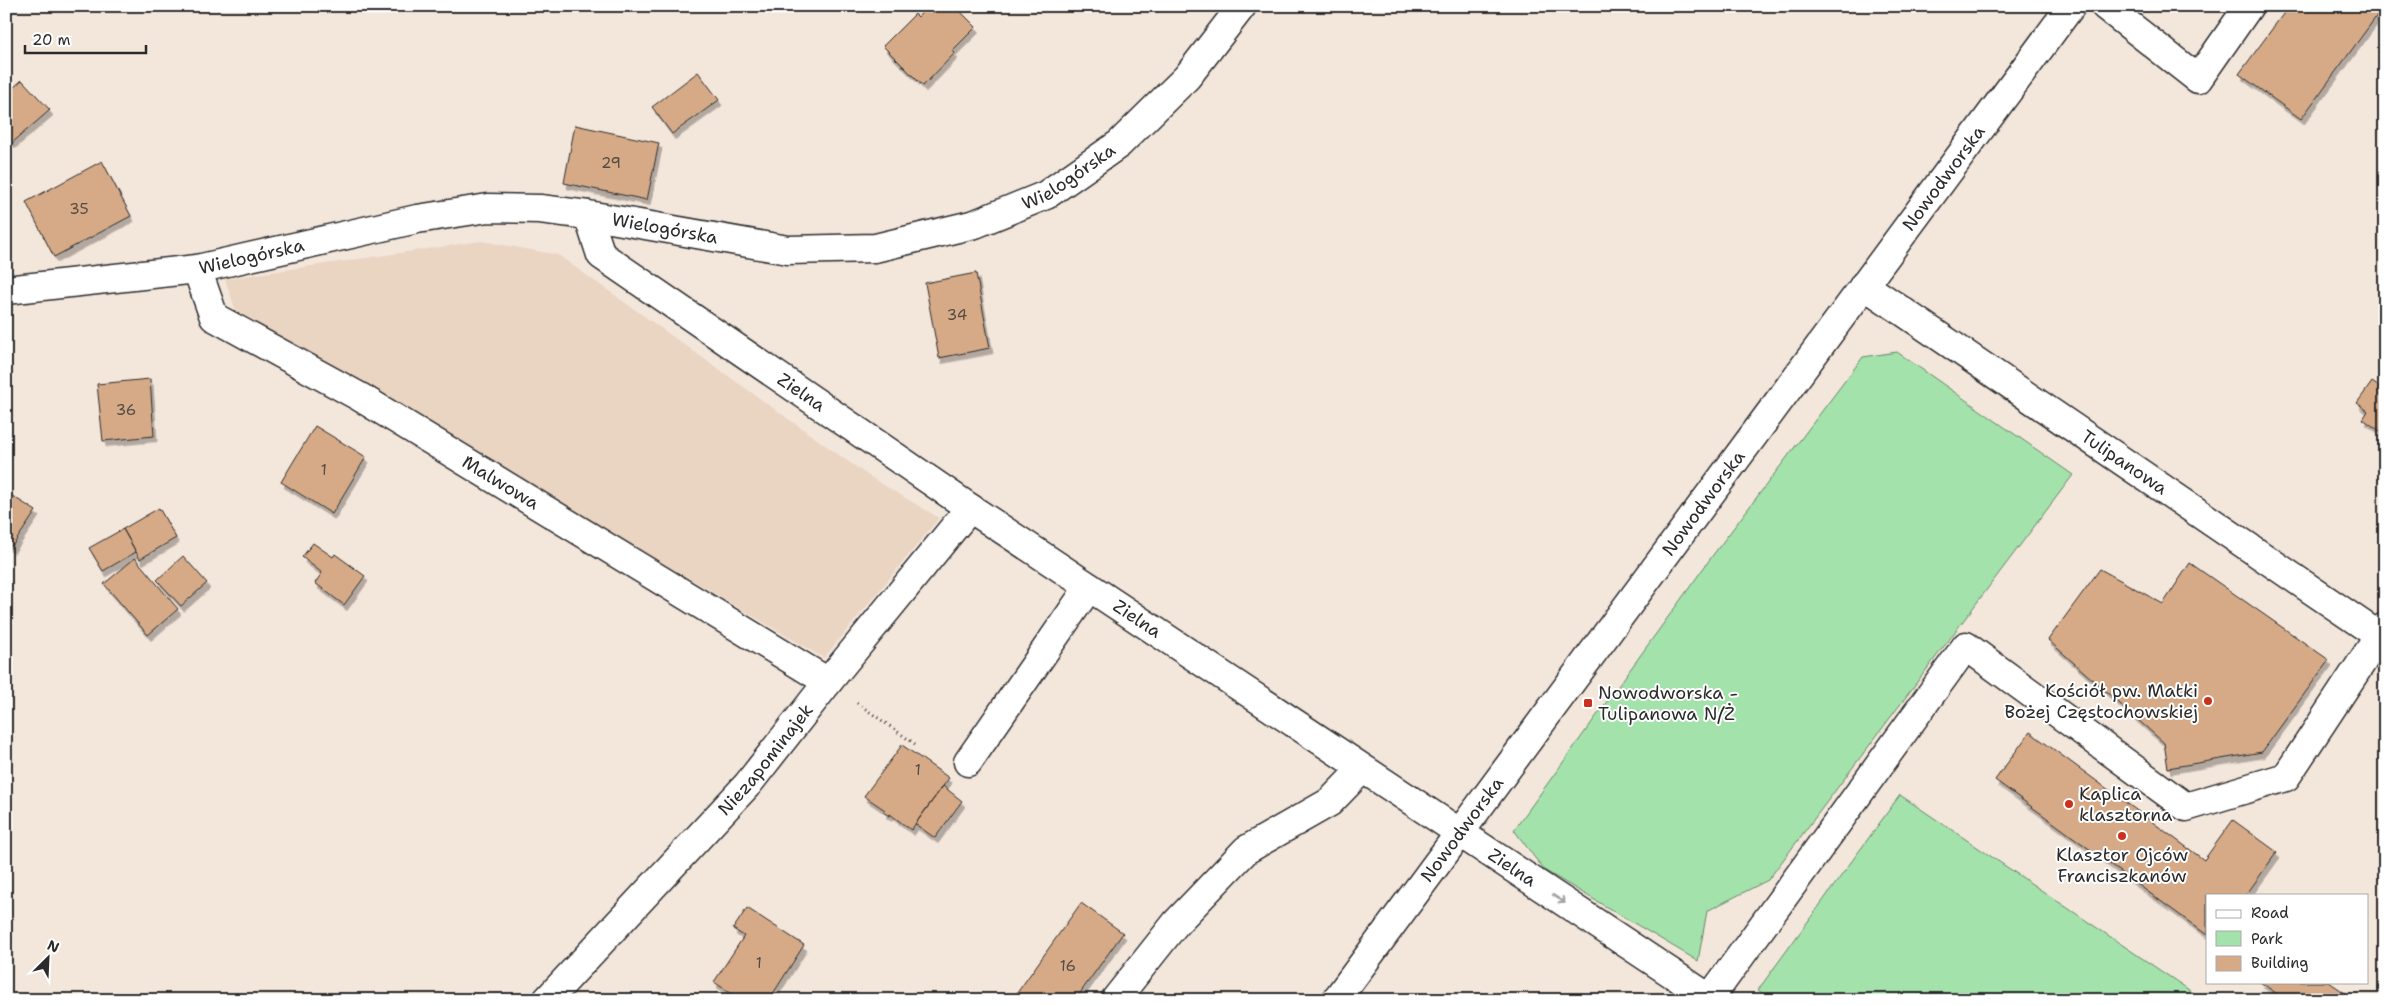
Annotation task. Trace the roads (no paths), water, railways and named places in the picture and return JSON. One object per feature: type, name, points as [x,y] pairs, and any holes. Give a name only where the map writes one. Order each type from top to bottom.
[{"type":"street","name":"Wielogórska","points":[[6,290],[197,269],[417,219],[488,208],[540,209],[588,215],[788,250],[876,248],[975,224],[1046,195],[1118,144],[1187,77],[1242,6]]},
{"type":"street","name":"Nowodworska","points":[[1336,1000],[2071,6]]},
{"type":"street","points":[[2105,6],[2198,79],[2249,6]]},
{"type":"street","name":"Zielna","points":[[588,215],[601,255],[970,508],[1711,999]]},
{"type":"street","name":"Malwowa","points":[[197,269],[214,317],[360,397],[828,682]]},
{"type":"street","name":"Tulipanowa","points":[[1864,285],[2383,635]]},
{"type":"street","name":"Niezapominajek","points":[[547,1000],[748,784],[828,682],[970,508]]},
{"type":"street","points":[[968,762],[1089,587]]},
{"type":"street","points":[[1711,999],[1966,646],[2186,807],[2286,777],[2383,635]]},
{"type":"street","points":[[1115,1000],[1176,923],[1246,850],[1330,802],[1362,768]]},
{"type":"place","name":"Kościół pw. Matki Bożej Częstochowskiej","points":[[2208,701]]},
{"type":"place","name":"Nowodworska - Tulipanowa N/Ż","points":[[1588,703]]},
{"type":"place","name":"Kaplica klasztorna","points":[[2069,804]]},
{"type":"place","name":"Klasztor Ojców Franciszkanów","points":[[2122,836]]}]
